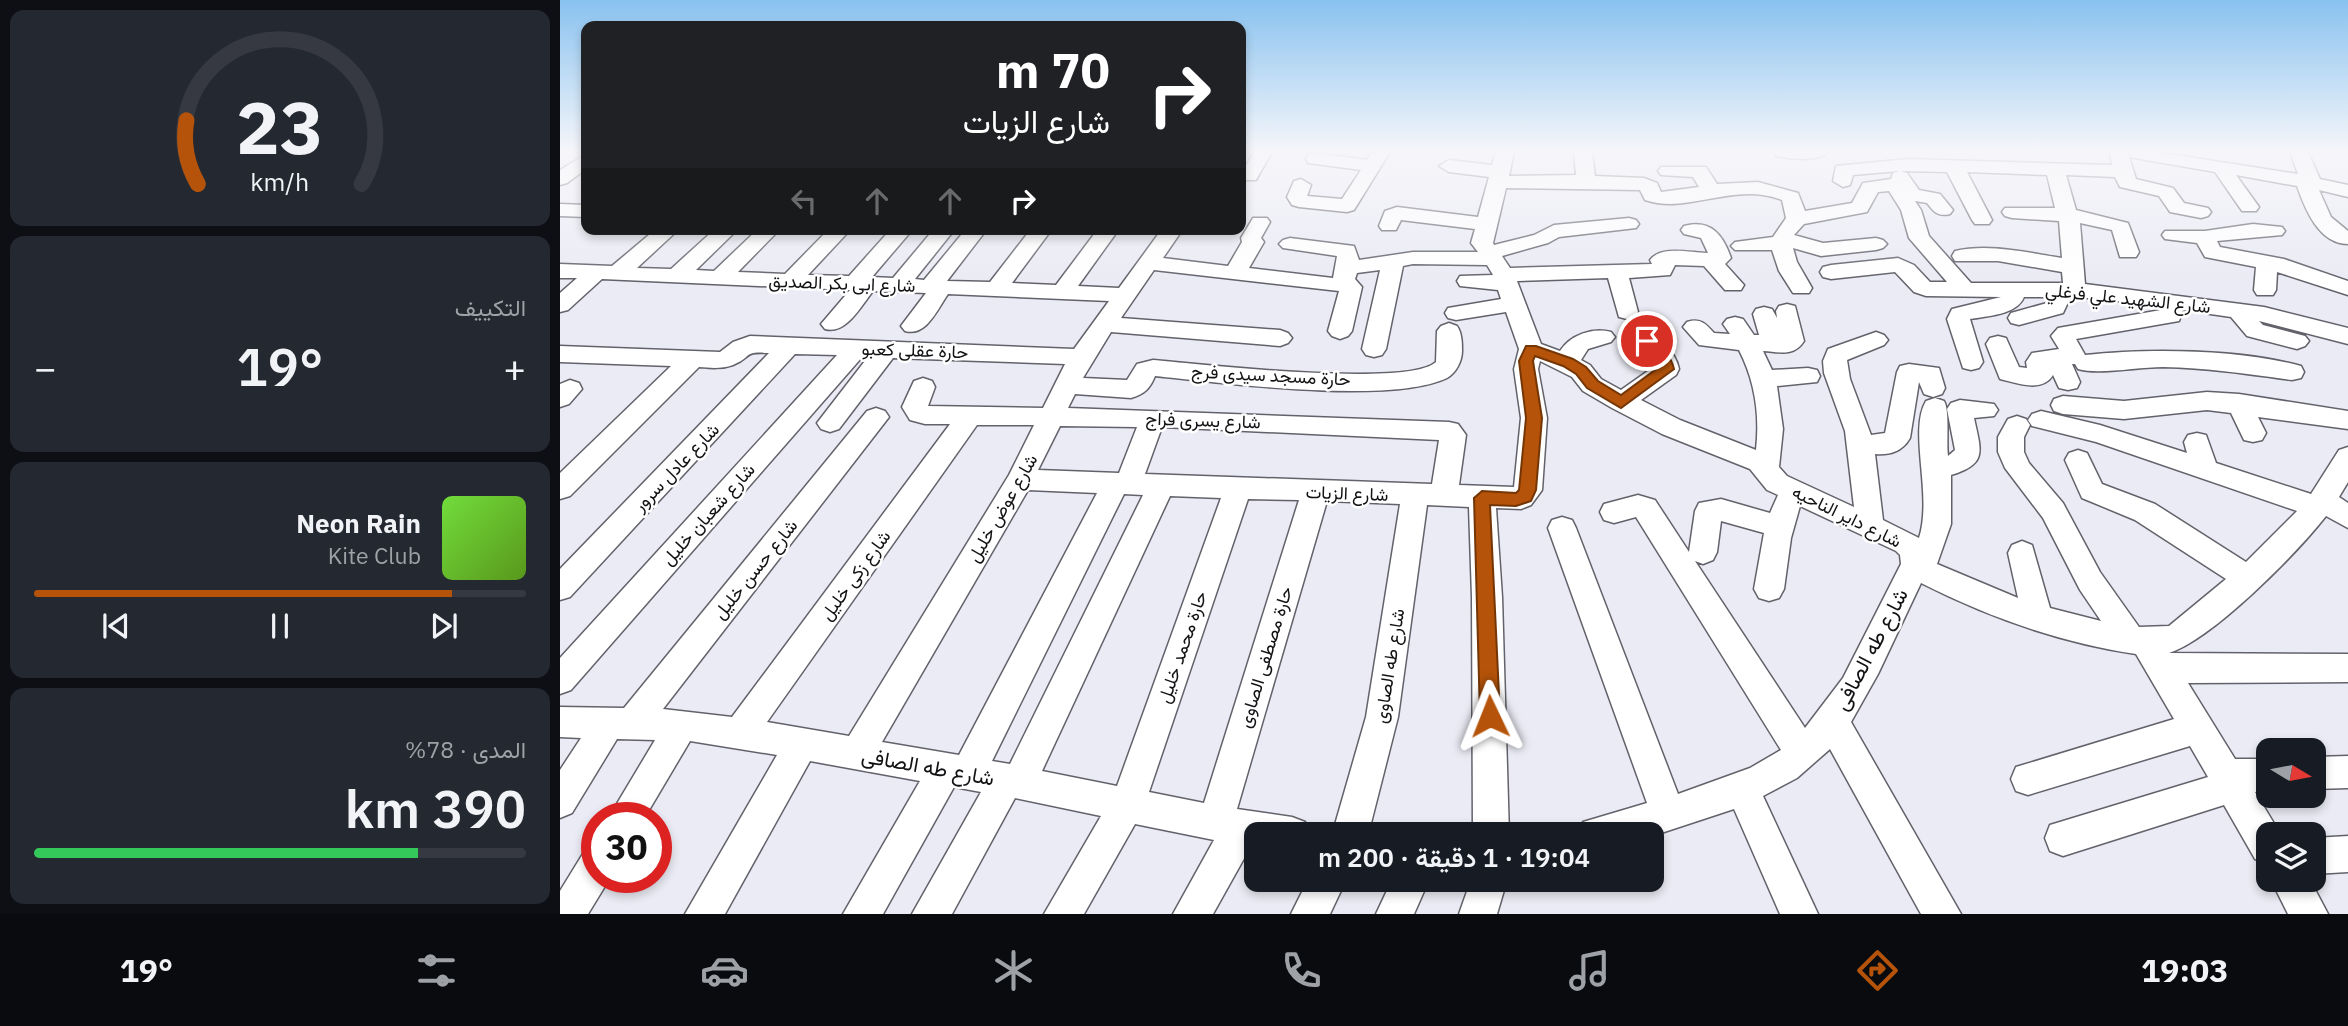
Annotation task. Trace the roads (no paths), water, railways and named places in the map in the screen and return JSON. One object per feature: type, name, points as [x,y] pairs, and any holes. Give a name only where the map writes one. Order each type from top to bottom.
[{"type":"street","points":[[1298,195],[1297,199],[1342,206],[1351,204],[1356,195]]},
{"type":"street","points":[[1313,203],[1318,195]]},
{"type":"street","points":[[1493,195],[1482,243],[1501,275],[1531,349]]},
{"type":"street","points":[[1630,195],[1635,216]]},
{"type":"street","points":[[1501,275],[1541,239],[1554,231],[1635,216],[1653,197],[1689,195]]},
{"type":"street","points":[[1785,195],[1791,197],[1797,219]]},
{"type":"street","points":[[1801,288],[1788,270],[1782,253],[1785,231],[1797,219],[1828,218],[1860,208],[1866,195]]},
{"type":"street","points":[[1903,195],[1919,238],[1963,287]]},
{"type":"street","points":[[1914,195],[1933,198],[1943,210]]},
{"type":"street","points":[[1969,195],[1982,220]]},
{"type":"street","points":[[2019,318],[2055,308],[2068,281],[2068,215],[2063,195]]},
{"type":"street","points":[[2168,195],[2176,208],[2200,212]]},
{"type":"street","points":[[2244,195],[2249,207]]},
{"type":"street","points":[[2312,195],[2318,217],[2329,229],[2345,238]]},
{"type":"street","points":[[560,210],[581,211]]},
{"type":"street","points":[[2012,212],[2068,215],[2121,227],[2128,253]]},
{"type":"street","points":[[1389,226],[1392,215],[1397,213],[1485,224]]},
{"type":"street","points":[[1828,218],[1854,233]]},
{"type":"street","points":[[1235,274],[1253,242],[1251,237],[1259,222]]},
{"type":"street","points":[[1468,281],[1501,275],[1662,270],[1665,267],[1661,260],[1663,258],[1720,258],[1710,233],[1691,230]]},
{"type":"street","points":[[2172,235],[2206,237],[2253,230],[2275,231]]},
{"type":"street","points":[[560,305],[661,235]]},
{"type":"street","points":[[675,277],[721,235]]},
{"type":"street","points":[[719,278],[764,235]]},
{"type":"street","points":[[790,281],[835,235]]},
{"type":"street","points":[[833,324],[860,284],[899,235]]},
{"type":"street","points":[[898,286],[940,235]]},
{"type":"street","points":[[914,326],[936,287],[973,235]]},
{"type":"street","points":[[996,290],[1037,235]]},
{"type":"street","points":[[1062,292],[1105,235]]},
{"type":"street","points":[[1169,235],[1148,263],[1333,285],[1345,275],[1393,261],[1432,257],[1501,275]]},
{"type":"street","points":[[2206,237],[2212,251],[2225,262],[2267,262],[2348,288]]},
{"type":"street","points":[[1742,246],[1801,241],[1815,250],[1821,250],[1876,244]]},
{"type":"street","points":[[1290,244],[1346,251],[1349,256],[1345,275],[1351,287],[1340,331]]},
{"type":"street","points":[[1963,256],[1994,255],[2068,281]]},
{"type":"street","points":[[1714,260],[1717,268],[1733,285]]},
{"type":"street","points":[[1374,349],[1393,261]]},
{"type":"street","points":[[2265,290],[2267,262]]},
{"type":"street","name":"شارع عوض خليل","points":[[857,754],[1020,480],[1081,357],[1148,263]]},
{"type":"street","name":"شارع الشهيد علي فرغلي","points":[[1831,272],[1898,265],[1904,267],[1923,288],[2068,281],[2291,320],[2348,336]]},
{"type":"street","name":"شارع ابى بكر الصديق","points":[[560,271],[1125,295]]},
{"type":"street","points":[[1617,272],[1628,312]]},
{"type":"street","name":"حارة مسجد سيدى فرج","points":[[1066,385],[1131,389],[1140,383],[1146,370],[1153,368],[1342,380],[1416,381],[1440,373],[1447,366],[1451,357],[1452,322],[1501,275]]},
{"type":"street","points":[[1971,362],[1958,319],[1960,314],[2004,305],[2014,295],[2002,283]]},
{"type":"street","points":[[1998,344],[2007,371],[2018,376],[2039,377],[2038,360],[2074,356],[2063,336],[2066,333],[2165,318],[2173,312],[2166,300]]},
{"type":"street","points":[[2238,310],[2255,331],[2297,341]]},
{"type":"street","points":[[1695,327],[1707,340],[1753,338],[1789,345],[1792,341],[1775,313]]},
{"type":"street","points":[[1104,324],[1280,338]]},
{"type":"street","points":[[1568,363],[1571,348],[1577,342],[1604,337]]},
{"type":"street","points":[[1753,338],[1770,407],[1770,445],[1766,467]]},
{"type":"street","points":[[1869,524],[1861,443],[1834,363],[1836,355],[1876,340]]},
{"type":"street","points":[[1621,402],[1667,369],[1667,365],[1647,341]]},
{"type":"street","name":"حارة عقلى كعبو","points":[[694,358],[727,359],[740,347],[750,344],[1081,357]]},
{"type":"street","name":"شارع عادل سرور","points":[[560,588],[790,345]]},
{"type":"street","name":"شارع شعبان خليل","points":[[560,680],[857,348]]},
{"type":"street","points":[[830,423],[887,349]]},
{"type":"street","name":"شارع داير الناحيه","points":[[1531,349],[1568,363],[1581,371],[1592,385],[1671,428],[1766,467],[1770,477],[1777,483],[1906,543],[1914,551],[1917,566],[1976,596],[2037,618],[2146,650],[2181,634],[2248,579],[2300,528],[2346,469]]},
{"type":"street","name":"شارع الزيات","points":[[1020,480],[1516,499],[1525,496],[1528,490],[1534,418],[1526,369],[1531,349]]},
{"type":"street","points":[[560,354],[694,358]]},
{"type":"street","points":[[560,489],[694,358]]},
{"type":"street","points":[[2057,358],[2066,394],[2124,410],[2194,402],[2249,405],[2348,420]]},
{"type":"street","points":[[2086,363],[2158,358],[2238,363],[2292,372]]},
{"type":"street","points":[[2238,363],[2253,433]]},
{"type":"street","name":"شارع طه الصافى","points":[[1641,822],[1742,788],[1773,773],[1803,754],[1832,721],[1850,695],[1917,566],[1931,547],[1938,521],[1940,494],[1931,433],[1934,397],[1930,374],[1909,372],[1897,438],[1887,445],[1861,443]]},
{"type":"street","points":[[1763,379],[1808,376]]},
{"type":"street","name":"شارع يسرى فراج","points":[[923,387],[915,407],[919,414],[969,417],[1153,418],[1449,431],[1453,435],[1429,496]]},
{"type":"street","points":[[1934,467],[1958,465],[1966,459],[1969,452],[1960,409],[1985,410]]},
{"type":"street","name":"شارع حسن خليل","points":[[560,801],[621,722],[876,417]]},
{"type":"street","name":"شارع زكى خليل","points":[[740,733],[969,417]]},
{"type":"street","points":[[862,914],[957,771],[1121,484],[1153,418]]},
{"type":"street","points":[[2256,825],[2146,650],[2090,581],[2053,511],[2018,468],[2011,452],[2011,437],[2029,422],[2090,431],[2319,503],[2348,517]]},
{"type":"street","points":[[2197,442],[2204,469]]},
{"type":"street","points":[[2078,460],[2092,491],[2146,512],[2248,579]]},
{"type":"street","points":[[930,914],[1013,781],[1161,486]]},
{"type":"street","name":"حارة محمد خليل","points":[[1127,805],[1238,488]]},
{"type":"street","points":[[1769,589],[1779,526],[1794,489]]},
{"type":"street","name":"حارة مصطفى الصاوى","points":[[1192,914],[1228,825],[1316,491]]},
{"type":"street","name":"شارع طه الصاوى","points":[[1354,822],[1382,717],[1429,496]]},
{"type":"street","points":[[1482,498],[1487,597],[1491,822]]},
{"type":"street","points":[[1614,512],[1638,506],[1645,508],[1803,754]]},
{"type":"street","points":[[1703,551],[1709,511],[1721,510],[1779,526]]},
{"type":"street","points":[[1562,528],[1668,814]]},
{"type":"street","points":[[2022,553],[2037,618]]},
{"type":"street","points":[[2146,650],[2348,668]]},
{"type":"street","points":[[1832,721],[1942,914]]},
{"type":"street","name":"شارع طه الصافى","points":[[560,722],[682,724],[1013,781],[1244,828]]},
{"type":"street","points":[[635,802],[682,724]]},
{"type":"street","points":[[2028,779],[2197,728]]},
{"type":"street","points":[[704,914],[802,744]]},
{"type":"street","points":[[2326,773],[2348,772]]},
{"type":"street","points":[[2063,838],[2230,781],[2256,777]]},
{"type":"street","points":[[1742,788],[1799,914]]},
{"type":"street","points":[[1063,914],[1127,805]]},
{"type":"street","points":[[2326,855],[2348,854]]},
{"type":"street","points":[[567,914],[581,891]]},
{"type":"street","points":[[1310,914],[1322,892]]},
{"type":"street","points":[[1395,914],[1405,892]]},
{"type":"street","points":[[1478,914],[1485,892]]}]
